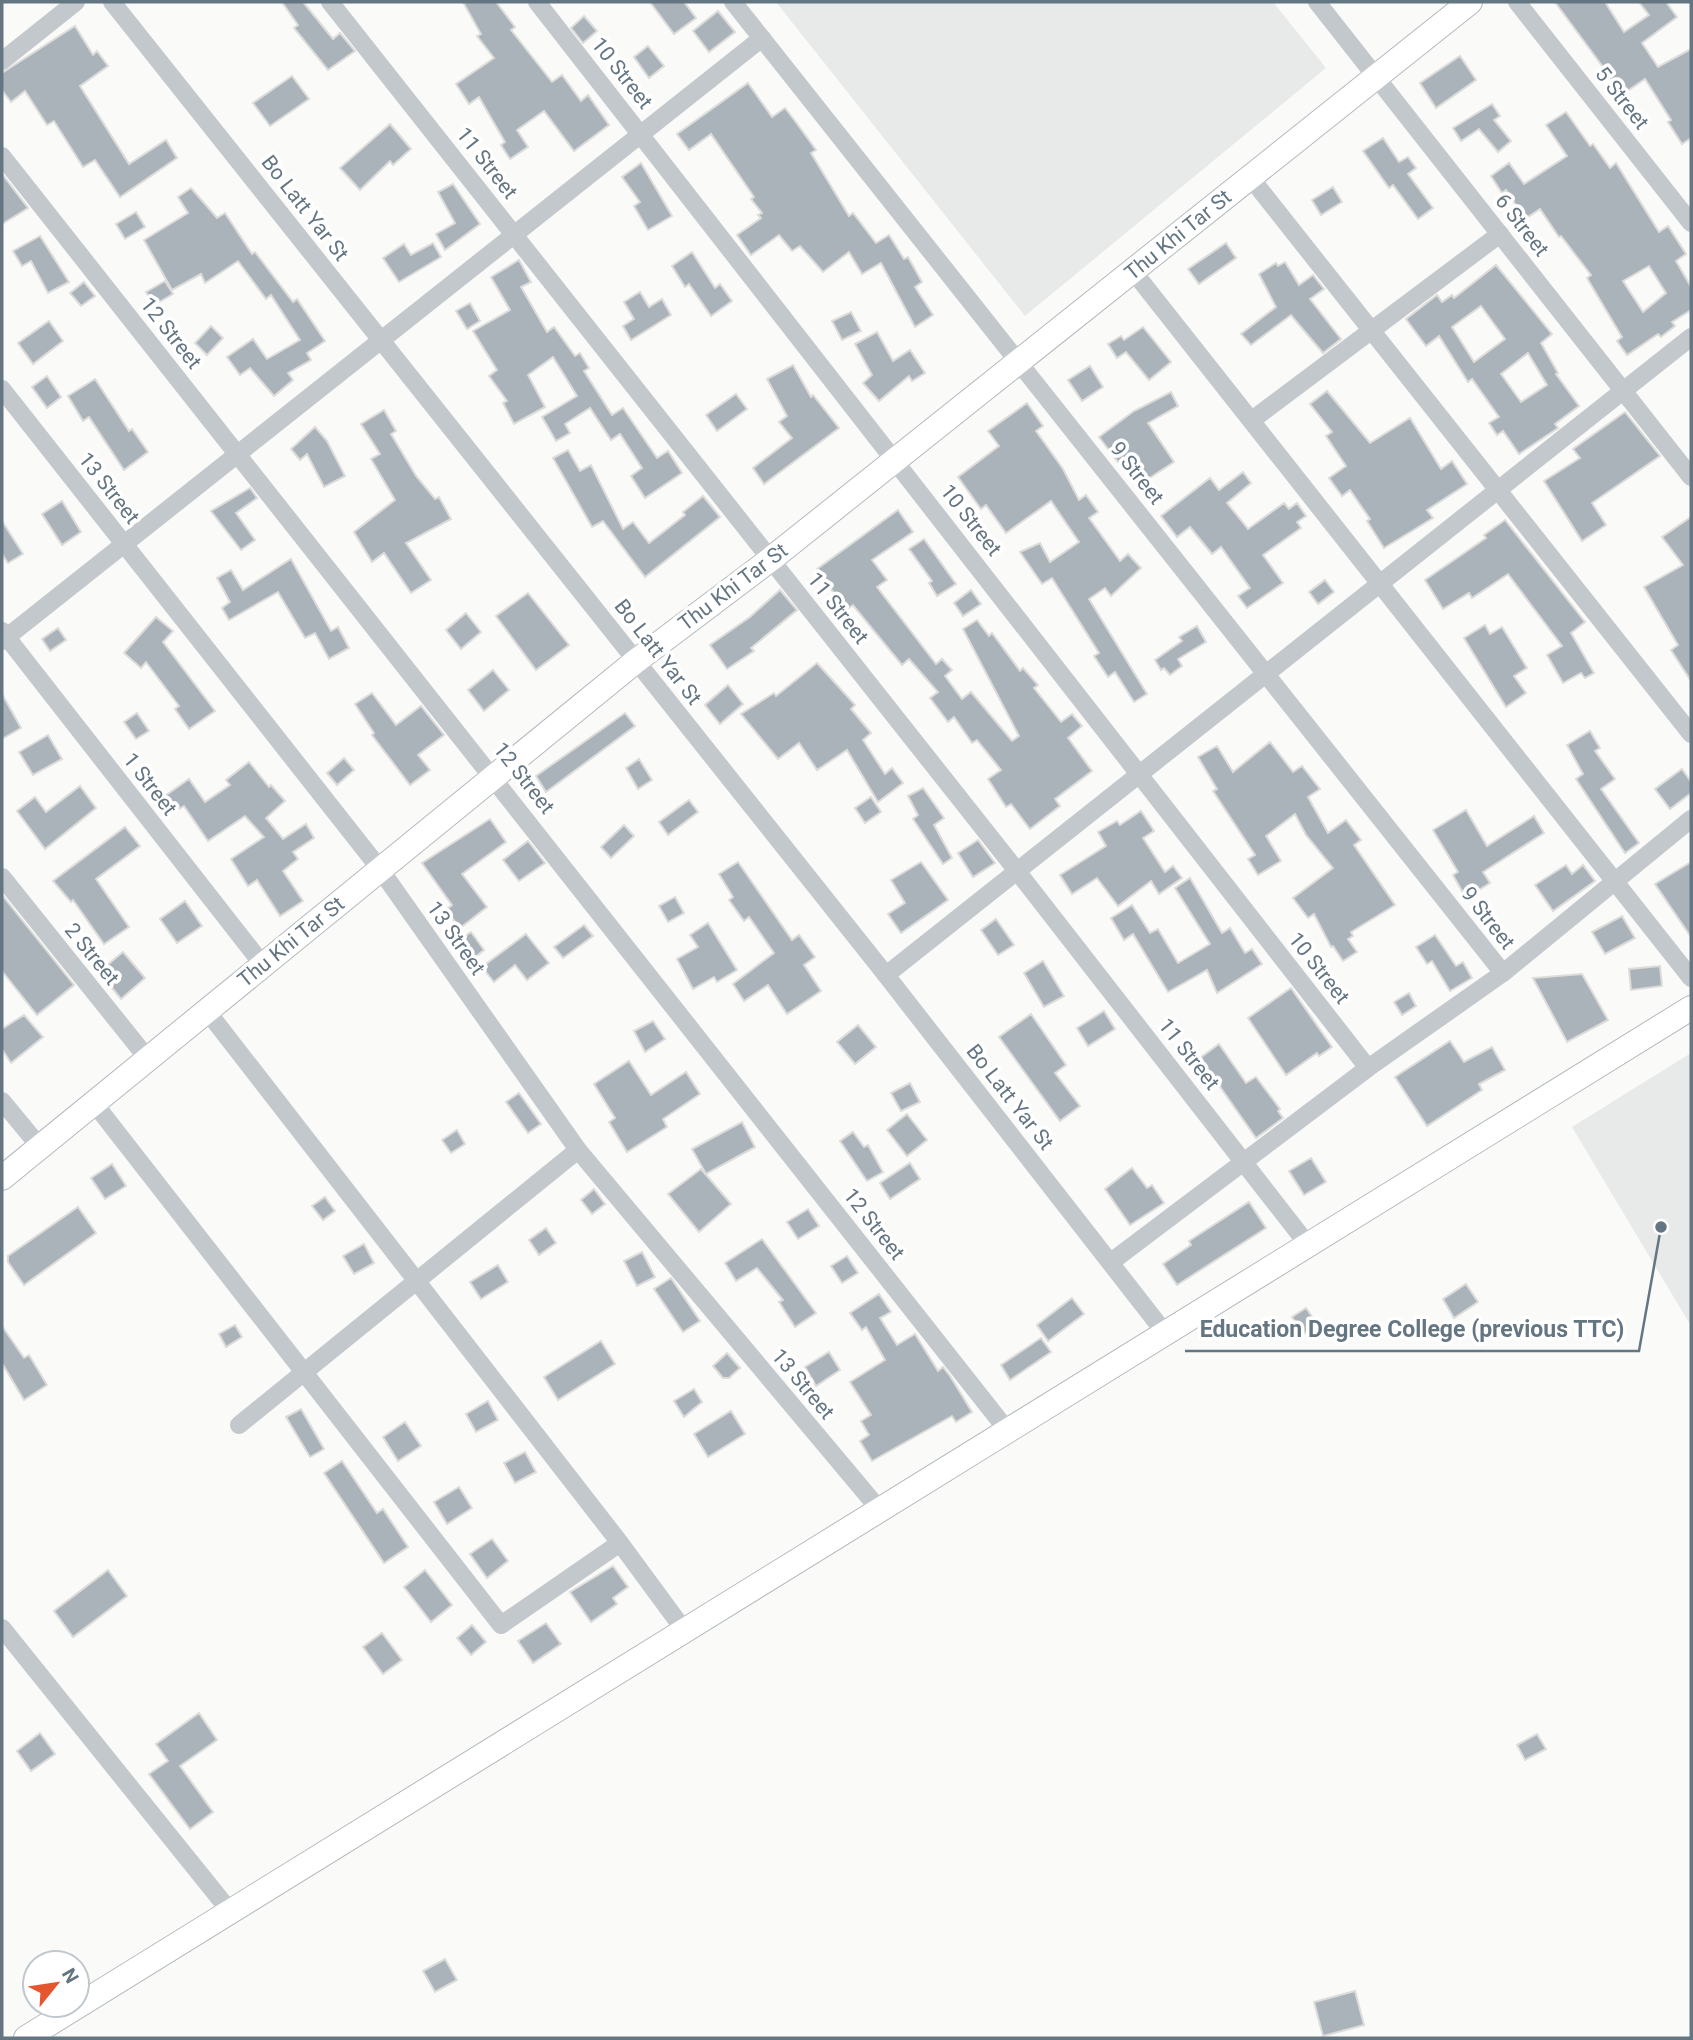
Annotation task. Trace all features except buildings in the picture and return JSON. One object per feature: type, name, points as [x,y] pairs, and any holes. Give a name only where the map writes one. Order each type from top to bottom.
[{"type":"street","points":[[2,61],[76,2]]},
{"type":"street","name":"Bo Latt Yar St","points":[[112,2],[886,975],[1165,1333]]},
{"type":"street","name":"11 Street","points":[[330,2],[1017,871],[1308,1245]]},
{"type":"street","name":"10 Street","points":[[537,2],[1368,1068]]},
{"type":"street","name":"9 Street","points":[[733,2],[1503,973]]},
{"type":"street","name":"6 Street","points":[[1317,2],[1691,477]]},
{"type":"street","name":"Thu Khi Tar St","points":[[2,1178],[636,661],[771,559],[1470,2]]},
{"type":"street","name":"5 Street","points":[[1517,2],[1691,223]]},
{"type":"street","points":[[3,636],[124,544],[762,38]]},
{"type":"street","name":"12 Street","points":[[2,156],[1007,1430]]},
{"type":"street","points":[[1250,177],[1691,734]]},
{"type":"street","points":[[1252,420],[1500,234]]},
{"type":"street","points":[[1133,271],[1691,978]]},
{"type":"street","points":[[886,975],[1691,337]]},
{"type":"street","name":"13 Street","points":[[2,388],[380,870],[578,1150],[879,1509]]},
{"type":"street","name":"1 Street","points":[[3,636],[263,965]]},
{"type":"street","points":[[1111,1262],[1368,1068],[1503,973],[1691,819]]},
{"type":"street","name":"2 Street","points":[[2,877],[148,1059]]},
{"type":"street","points":[[26,2038],[1691,1008]]},
{"type":"street","points":[[207,1011],[620,1543],[684,1630]]},
{"type":"street","points":[[2,1101],[40,1147]]},
{"type":"street","points":[[94,1103],[500,1625],[620,1543]]},
{"type":"street","points":[[239,1425],[578,1150]]},
{"type":"street","points":[[2,1628],[229,1910]]},
{"type":"shaded area","points":[[776,2],[1273,2],[1326,68],[1025,316]]},
{"type":"shaded area","points":[[1691,1053],[1691,1326],[1572,1127]]},
{"type":"place","name":"Education Degree College (previous TTC)","points":[[1661,1227]]}]
